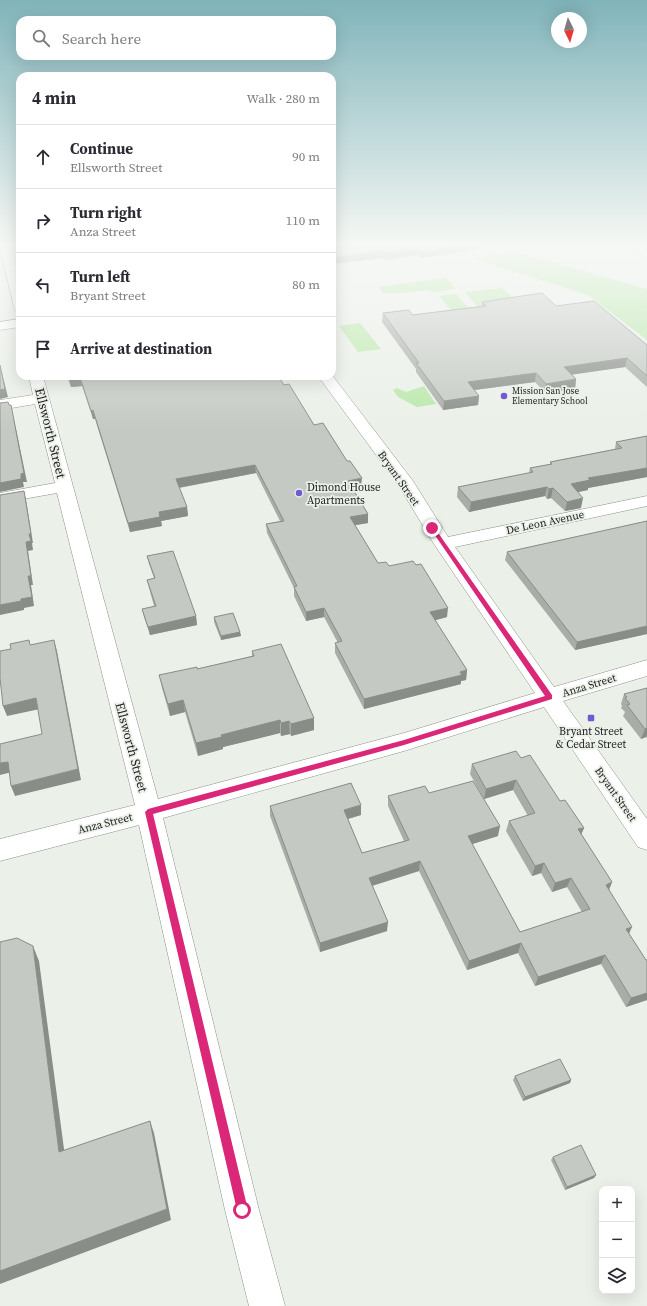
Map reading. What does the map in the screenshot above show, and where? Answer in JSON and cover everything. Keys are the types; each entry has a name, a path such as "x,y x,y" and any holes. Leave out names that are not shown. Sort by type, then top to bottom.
{"street":[{"path":"0,326 16,324"},
{"name":"Bryant Street","path":"328,380 407,485 443,544 647,838"},
{"path":"0,405 39,387"},
{"name":"Ellsworth Street","path":"39,387 148,812 240,1203 267,1306"},
{"path":"0,498 64,487"},
{"name":"De Leon Avenue","path":"443,544 647,501"},
{"name":"Anza Street","path":"0,850 148,812 404,742 582,686 647,668"}],"green space":[{"path":"449,308 469,308 475,315 457,317"},
{"path":"605,308 647,308 647,340"},
{"path":"360,323 381,349 358,352 339,326"},
{"path":"424,386 436,404 417,407 398,397 393,390 397,388 406,392"}],"building":[{"path":"470,308 602,308 647,345 647,376 627,358 564,367 576,379 546,384 536,373 468,382 479,396 444,401 416,363 419,363 383,313 409,310 412,315"},
{"path":"0,365 5,389 0,390"},
{"path":"81,380 281,380 284,385 289,384 314,425 323,423 347,461 350,461 362,478 348,481 368,514 350,517 378,563 386,562 389,566 413,561 416,565 421,564 448,608 430,612 467,670 460,672 462,675 364,699 335,643 342,641 324,608 306,612 294,587 297,586 266,524 284,521 255,465 176,479 187,507 159,512 160,517 128,523 93,410 91,411"},
{"path":"8,402 9,405 11,405 24,473 21,474 21,479 0,483 0,403"},
{"path":"647,436 647,468 588,478 590,480 571,484 583,498 567,502 553,488 549,489 547,487 471,502 458,487 533,472 530,468 552,464 550,462 622,448 616,442"},
{"path":"24,491 31,534 29,534 31,541 26,542 31,576 28,576 32,597 21,599 21,601 0,605 0,495"},
{"path":"647,521 647,626 577,642 507,552"},
{"path":"173,551 196,616 148,627 142,609 156,606 147,580 155,578 147,556"},
{"path":"233,613 240,632 221,636 214,617"},
{"path":"29,640 30,645 54,640 78,769 11,786 8,762 0,763 0,744 42,734 36,698 3,706 0,678 0,651 11,649 10,644"},
{"path":"281,644 314,718 291,724 289,721 281,723 280,720 196,743 183,700 168,704 159,675 197,667 197,669 254,656 252,651"},
{"path":"647,688 647,728 645,729 627,705 630,704 625,698 627,697 624,694"},
{"path":"516,751 521,758 530,755 560,801 565,800 584,828 578,829 612,882 606,885 632,927 626,929 647,960 647,993 631,998 605,955 538,977 521,943 469,961 420,861 369,878 388,922 320,943 270,806 351,783 361,805 344,810 362,853 409,840 388,796 425,786 429,793 473,781 500,826 468,836 520,932 590,909 571,878 555,883 544,863 535,866 509,821 535,813 516,780 486,789 472,764"},
{"path":"17,938 33,946 59,1152 150,1121 167,1209 0,1271 0,942"},
{"path":"560,1059 571,1080 525,1097 515,1076"},
{"path":"581,1145 596,1175 567,1187 553,1157"}],"place":[{"name":"Mission San Jose Elementary School","path":"504,396"},
{"name":"Dimond House Apartments","path":"299,493"},
{"name":"Bryant Street & Cedar Street","path":"591,718"}],"route":[{"path":"242,1210 148,812 404,742 550,697 432,528"}]}
